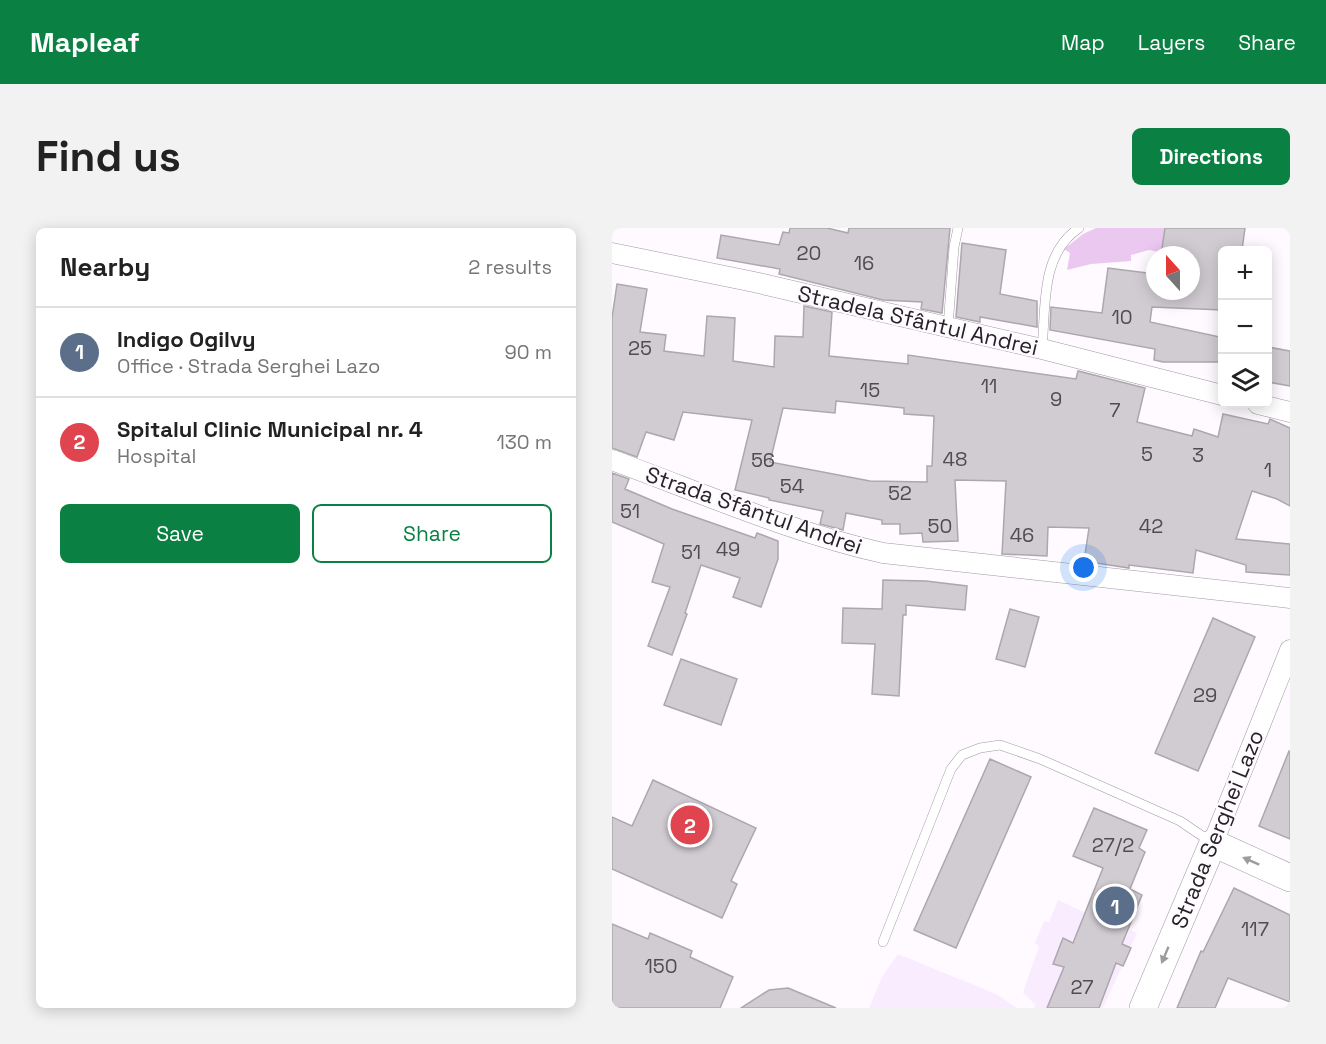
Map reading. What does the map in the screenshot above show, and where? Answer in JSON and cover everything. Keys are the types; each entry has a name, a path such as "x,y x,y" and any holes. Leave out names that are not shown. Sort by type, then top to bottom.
{"main road":[{"path":"1213,843 1290,878"},
{"name":"Strada Serghei Lazo","path":"1143,1008 1213,843"}],"street":[{"name":"Stradela Sfântul Andrei","path":"612,254 754,282 1042,349 1218,394"},
{"path":"1272,408 1290,412"},
{"name":"Strada Sfântul Andrei","path":"612,460 790,527 836,542 884,553 1290,598"},
{"name":"Strada Serghei Lazo","path":"1213,843 1290,650"}],"lane":[{"path":"948,327 954,248 958,228"},
{"path":"1042,349 1049,267 1058,247 1078,228"},
{"path":"883,942 951,769 962,755 980,748 1000,745 1040,759 1180,821 1213,843"}],"shaded area":[{"path":"1096,228 1175,228 1174,246 1146,246 1146,251 1131,255 1131,261 1091,264 1067,270 1070,253 1064,249 1083,234"},
{"path":"1058,900 1086,913 1084,920 1126,938 1130,930 1137,933 1103,1008 1034,1008 1036,1005 1023,993 1039,946 1035,943 1044,921 1049,922"},
{"path":"898,954 996,994 1017,1008 869,1008 882,977"}],"building":[{"path":"790,228 827,228 848,233 849,228 950,228 942,313 921,309 922,302 883,300 779,274 780,269 717,258 721,235 779,245 783,232 789,233"},
{"path":"1165,228 1245,228 1243,246 1218,246 1218,310 1152,307 1150,322 1218,337 1218,362 1163,362 1154,360 1155,349 1050,330 1051,307 1102,313 1108,268 1146,273 1146,300 1200,300 1200,246 1162,246"},
{"path":"962,243 1006,250 1000,294 1037,301 1037,327 980,317 980,322 956,317"},
{"path":"617,284 647,289 640,332 666,335 664,351 704,356 707,316 735,318 733,361 774,367 775,336 803,337 804,306 832,312 829,356 908,364 908,355 1076,379 1078,371 1145,388 1137,422 1192,436 1194,429 1218,437 1223,414 1268,424 1270,419 1290,428 1290,506 1252,491 1236,539 1290,544 1290,575 1246,572 1246,565 1196,550 1193,573 1129,565 1129,568 1084,561 1089,528 1048,527 1047,556 1002,554 1006,481 955,480 958,541 923,542 922,533 900,534 900,524 882,524 882,520 846,513 843,530 820,524 823,511 769,500 769,498 735,490 752,420 683,412 674,440 646,432 637,457 612,448 612,318","holes":["836,401 904,408 904,414 934,416 932,466 927,466 927,482 870,481 770,462 783,408 835,413"]},
{"path":"1272,348 1290,351 1290,386 1272,383"},
{"path":"612,473 629,479 625,489 672,509 755,538 757,533 778,541 778,559 761,607 733,597 740,578 701,565 672,655 648,646 670,587 652,582 664,544 612,522"},
{"path":"883,580 926,581 967,586 965,610 906,605 906,615 903,615 899,696 872,694 875,644 842,643 843,608 882,609"},
{"path":"1010,609 1039,617 1025,667 996,659"},
{"path":"1213,618 1255,637 1198,771 1155,753"},
{"path":"681,659 737,679 721,725 664,705"},
{"path":"1290,752 1290,839 1259,826"},
{"path":"990,759 1031,777 956,948 914,930"},
{"path":"653,780 756,828 731,881 737,884 722,918 612,869 612,817 632,826"},
{"path":"1094,808 1147,830 1139,848 1145,852 1130,889 1142,895 1122,944 1131,948 1123,966 1116,963 1099,1008 1047,1008 1064,967 1053,964 1063,938 1073,943 1103,868 1073,856"},
{"path":"1234,888 1290,915 1290,1002 1228,978 1215,1008 1177,1008 1201,951 1203,952"},
{"path":"612,924 648,939 650,933 692,951 690,957 733,977 720,1008 612,1008"},
{"path":"788,988 836,1008 741,1008 769,990"}],"place":[{"name":"Spitalul Clinic Municipal nr. 4","path":"690,825"},
{"name":"Indigo Ogilvy","path":"1115,906"}]}
